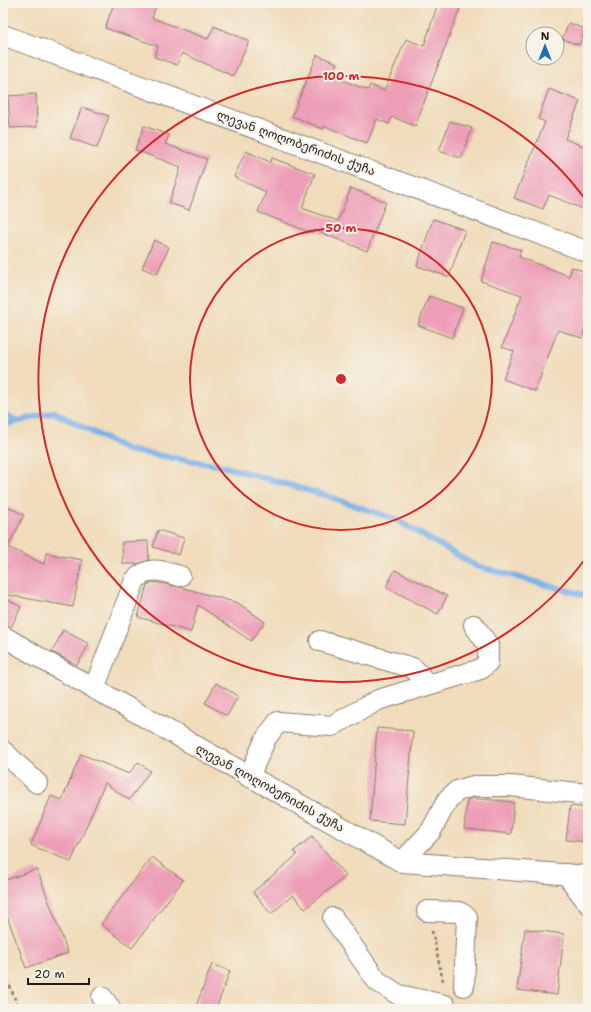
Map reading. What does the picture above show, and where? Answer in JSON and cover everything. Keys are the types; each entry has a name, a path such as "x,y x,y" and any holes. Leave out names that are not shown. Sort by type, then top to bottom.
{"street":[{"name":"ლევან ღოღობერიძის ქუჩა","path":"3,35 588,252"},
{"path":"94,689 135,580 142,573 154,570 180,576"},
{"path":"249,777 266,738 278,722 332,726 378,700 481,669 488,662 488,645 474,625"},
{"name":"ლევან ღოღობერიძის ქუჩა","path":"3,636 249,777 402,862"},
{"path":"320,641 413,668 420,675 425,685"},
{"path":"3,750 37,783"},
{"path":"402,862 431,831 448,799 457,790 473,786 511,786 588,794"},
{"path":"402,862 588,876"},
{"path":"566,874 588,903"},
{"path":"427,911 459,912 467,917 464,986"},
{"path":"333,918 377,981 399,995 445,1005"}],"path":[{"path":"427,911 446,996 445,1005"},
{"path":"3,969 19,1009"}],"building":[{"path":"114,3 148,3 156,6 152,18 208,39 214,26 249,41 233,76 182,53 177,65 154,57 158,46 105,28"},
{"path":"438,3 462,3 415,126 392,117 389,124 377,119 367,143 324,126 323,129 292,116 317,55 337,63 331,76 368,90 370,85 384,91 406,39 424,46"},
{"path":"569,23 585,29 579,45 565,40 565,32"},
{"path":"549,89 580,101 565,139 588,148 588,211 549,195 543,209 514,198 545,122 538,119"},
{"path":"36,94 37,127 10,128 8,96"},
{"path":"82,107 109,116 97,148 70,138"},
{"path":"450,121 472,128 461,158 439,151"},
{"path":"144,126 169,135 165,144 207,159 189,210 169,203 181,167 135,150"},
{"path":"246,151 270,162 272,158 315,174 302,208 338,221 351,188 386,202 367,251 314,230 312,233 258,212 266,192 234,177"},
{"path":"433,219 465,230 449,277 417,266"},
{"path":"154,240 169,247 157,274 142,268"},
{"path":"493,242 521,250 519,257 569,276 572,267 588,273 588,319 582,338 558,330 535,391 503,379 514,351 502,347 522,295 481,281"},
{"path":"429,296 463,308 452,338 418,325"},
{"path":"3,504 24,515 8,547 44,564 46,553 82,560 73,607 3,594"},
{"path":"158,530 184,538 179,555 153,547"},
{"path":"148,541 149,560 138,564 123,564 122,542"},
{"path":"395,570 447,596 438,614 386,587"},
{"path":"153,582 180,587 238,603 265,622 251,641 198,605 191,632 138,617 147,585"},
{"path":"3,597 21,607 11,627 3,625"},
{"path":"63,630 89,644 77,665 52,652"},
{"path":"216,683 238,696 227,716 205,703"},
{"path":"377,728 413,731 405,824 370,821"},
{"path":"81,754 129,774 138,762 150,771 129,800 105,783 71,862 31,845 51,796 62,800"},
{"path":"472,798 514,802 511,834 464,829 467,800"},
{"path":"570,806 588,808 588,842 566,840"},
{"path":"312,836 346,876 305,909 293,895 271,914 253,892 297,855 294,851"},
{"path":"152,857 183,880 132,948 101,924"},
{"path":"37,869 68,953 26,968 3,905 3,881"},
{"path":"525,929 564,934 557,995 517,990"},
{"path":"212,964 230,971 216,1009 195,1009"}],"waterway":[{"path":"3,425 54,412 127,450 222,466 324,495 395,519 476,566 588,596"},
{"path":"3,413 17,421"}]}
